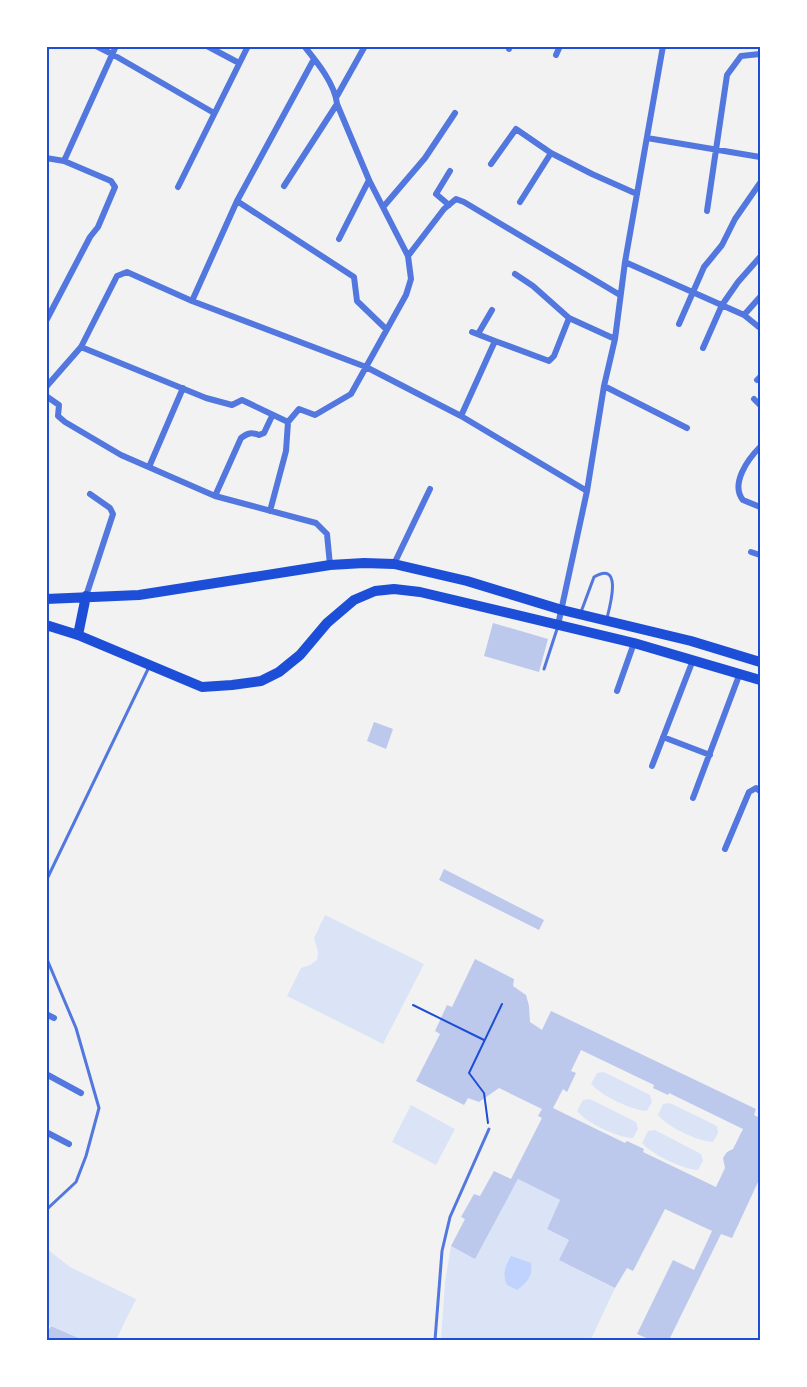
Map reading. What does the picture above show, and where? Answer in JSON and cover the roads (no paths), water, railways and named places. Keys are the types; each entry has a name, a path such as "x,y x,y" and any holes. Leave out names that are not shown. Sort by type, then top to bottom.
{"highway":[{"path":"46,599 138,595 330,565 364,562 394,564 467,581 562,610 691,641 760,662"},
{"path":"46,625 78,635 202,687 261,681 279,672 300,655 327,623 354,600 375,591 394,589 420,592 634,643 760,680"},
{"path":"78,635 86,596"}],"street":[{"path":"96,46 213,113"},
{"path":"64,161 116,46"},
{"path":"207,46 239,63"},
{"path":"178,187 248,46"},
{"path":"270,511 286,451 288,422 299,409 315,415 351,394 408,287 411,272 408,256 369,180 338,104 337,96 315,59 304,46"},
{"path":"337,96 365,46"},
{"path":"556,55 560,46"},
{"path":"558,625 587,491 604,386 615,339 625,262 663,46"},
{"path":"707,211 728,75 741,56 760,54"},
{"path":"192,301 237,201 315,59"},
{"path":"284,186 338,104"},
{"path":"384,206 425,158 455,112"},
{"path":"491,164 516,129 551,153 637,194"},
{"path":"647,138 760,157"},
{"path":"520,202 551,153"},
{"path":"46,158 64,161 111,181 115,187 98,227 90,237 46,321"},
{"path":"449,205 436,194 450,171"},
{"path":"339,239 369,180"},
{"path":"679,324 704,267 722,245 735,219 760,187"},
{"path":"408,256 456,199 620,295"},
{"path":"237,201 354,278 357,301 386,329"},
{"path":"703,348 723,305 738,282 760,257"},
{"path":"625,262 744,315 760,328"},
{"path":"46,387 81,347 117,276 122,272 132,273 192,301 366,367 461,416 587,491"},
{"path":"515,274 533,286 569,318 615,339"},
{"path":"744,315 760,297"},
{"path":"492,310 475,333 549,361 554,356 569,318"},
{"path":"461,416 495,341"},
{"path":"81,347 232,405 242,400 288,422"},
{"path":"604,386 687,428"},
{"path":"149,467 183,388"},
{"path":"46,396 59,405 58,416 64,422 121,455 215,496 316,523 327,534 330,565"},
{"path":"754,399 760,405"},
{"path":"215,496 241,438 252,433 259,435 264,433 272,416"},
{"path":"760,447 738,481 737,488 743,500 760,507"},
{"path":"394,564 430,489"},
{"path":"86,596 113,514 110,508 90,494"},
{"path":"751,552 760,555"},
{"path":"616,692 634,643"},
{"path":"652,766 693,659"},
{"path":"693,798 740,673"},
{"path":"663,737 710,755"},
{"path":"725,849 749,792 756,788 760,791"},
{"path":"46,1014 54,1018"},
{"path":"46,1074 81,1093"},
{"path":"46,1132 69,1144"}],"lane":[{"path":"580,614 594,577 598,574 608,575 613,580 613,584 607,620"},
{"path":"544,669 558,625"},
{"path":"46,881 150,665"},
{"path":"46,957 76,1028 99,1108 86,1156 76,1182 46,1210"},
{"path":"435,1341 442,1251 450,1217 489,1129"}],"water":[{"path":"511,1256 531,1263 528,1279 517,1290 507,1285 504,1274"}]}
